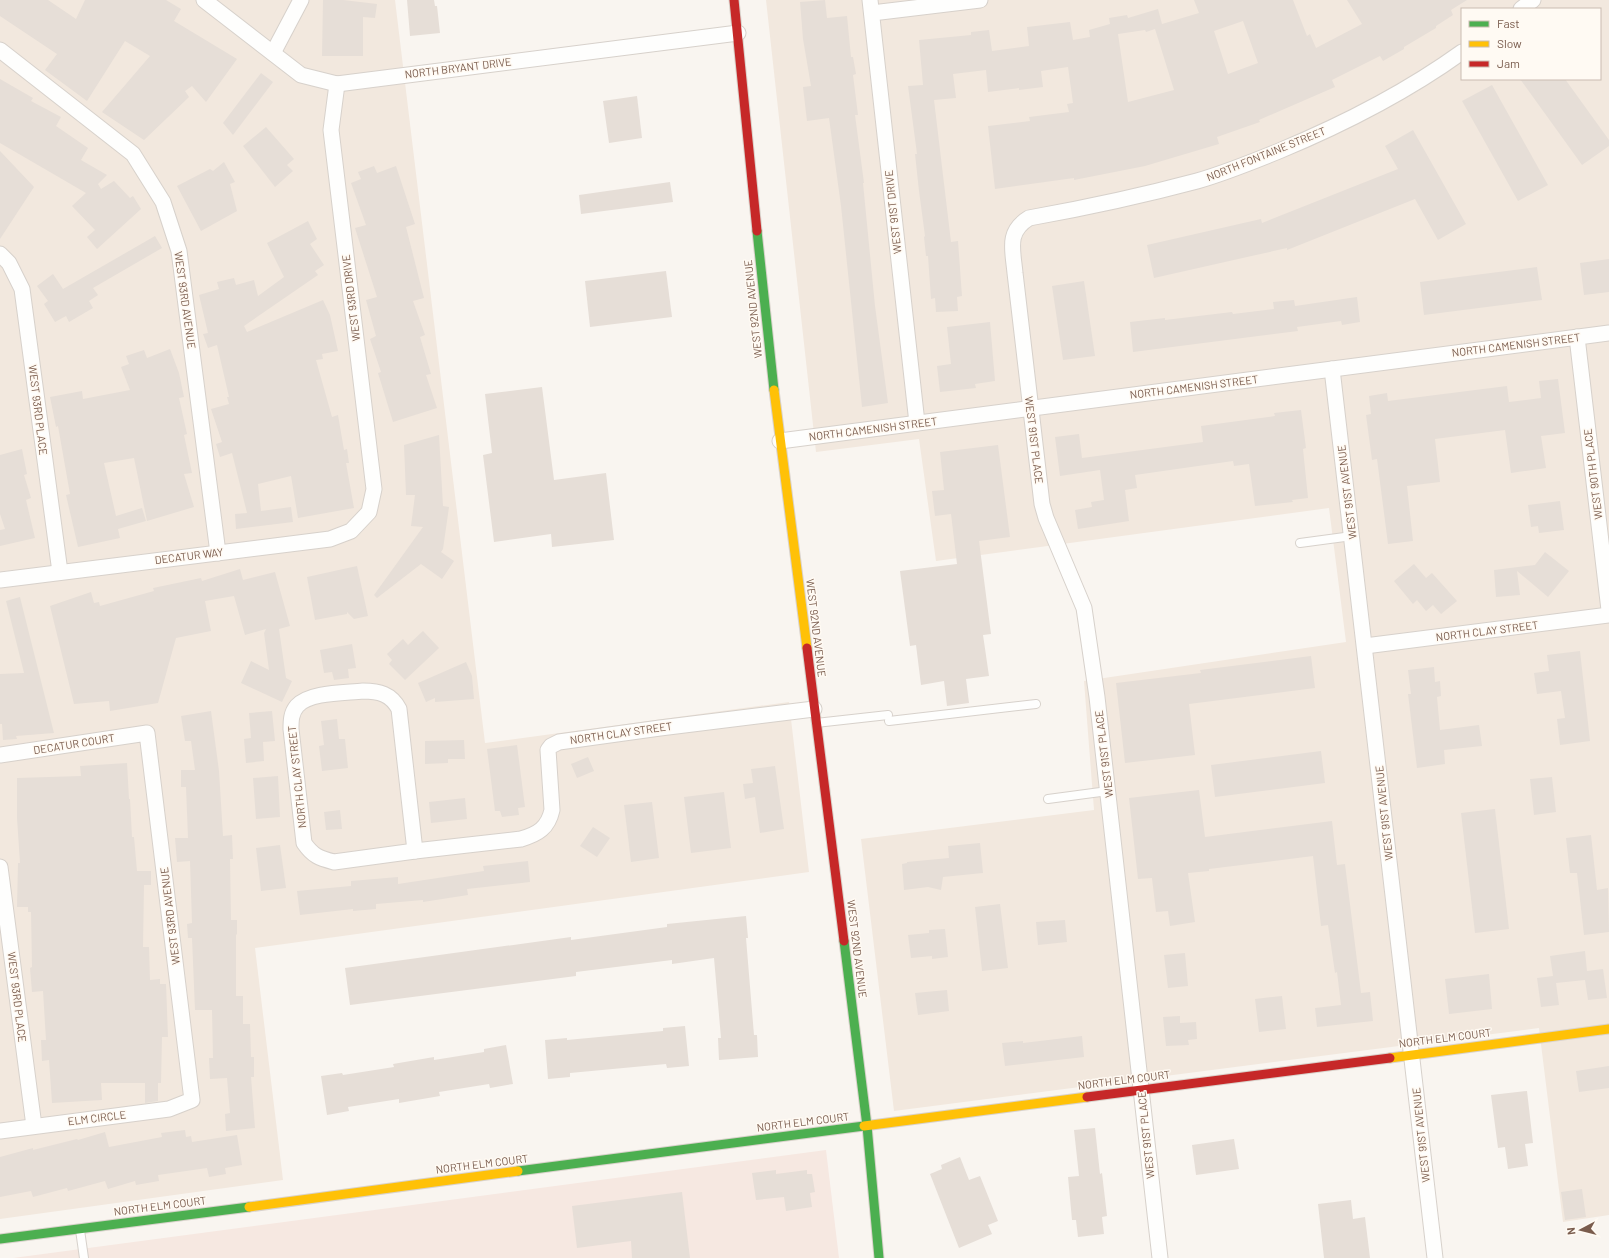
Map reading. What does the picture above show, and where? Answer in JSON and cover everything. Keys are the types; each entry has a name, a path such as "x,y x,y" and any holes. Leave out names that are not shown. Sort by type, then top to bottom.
{"street":[{"name":"NORTH BRYANT DRIVE","path":"204,0 302,75 337,84 738,33"},
{"path":"273,53 301,0"},
{"name":"WEST 92ND AVENUE","path":"734,0 763,295 780,441 867,1126 879,1258"},
{"path":"871,6 980,0"},
{"path":"1522,8 1533,0"},
{"name":"WEST 91ST DRIVE","path":"871,6 917,423"},
{"name":"WEST 93RD AVENUE","path":"0,50 133,154 163,202 179,251 218,553"},
{"name":"NORTH FONTAINE STREET","path":"1014,258 1014,232 1020,224 1028,218 1094,206 1198,181 1246,164 1350,120 1435,72 1461,53"},
{"name":"WEST 93RD DRIVE","path":"337,84 331,130 374,489 369,512"},
{"name":"WEST 93RD PLACE","path":"0,254 9,263 22,289 60,572"},
{"name":"WEST 91ST PLACE","path":"1014,258 1042,504 1046,518 1084,608 1101,724 1160,1258"},
{"name":"NORTH CAMENISH STREET","path":"780,441 1609,333"},
{"name":"WEST 90TH PLACE","path":"1577,337 1609,610"},
{"name":"WEST 91ST AVENUE","path":"1332,369 1435,1258"},
{"name":"DECATUR WAY","path":"0,580 330,540 350,531 369,512"},
{"name":"NORTH CLAY STREET","path":"1365,646 1609,616"},
{"name":"NORTH CLAY STREET","path":"415,851 399,709 395,701 386,694 374,691 362,691 318,696 302,701 294,711 291,718 290,730 304,843 310,852 321,859 334,862 532,836 541,830 550,820 552,810 548,750 551,746 559,742 660,728 815,716"},
{"name":"WEST 93RD AVENUE","path":"148,733 192,1100"},
{"name":"DECATUR COURT","path":"0,755 148,733"},
{"name":"WEST 93RD PLACE","path":"0,867 34,1126"},
{"name":"NORTH ELM COURT","path":"0,1240 1609,1029"},
{"name":"ELM CIRCLE","path":"0,1130 169,1108 192,1100"}],"lane":[{"path":"1300,543 1352,536"},
{"path":"815,716 888,718 1036,704"},
{"path":"1048,799 1108,791"},
{"path":"80,1229 84,1258"}],"shaded area":[{"path":"0,0 395,0 485,743 789,702 809,872 255,948 283,1180 0,1219"},
{"path":"766,0 1609,0 1609,1215 1563,1222 1539,1028 894,1111 861,839 1094,810 1084,681 1346,642 1329,508 936,561 919,439 816,452"},
{"path":"826,1150 839,1258 13,1258"}],"building":[{"path":"0,0 48,0 76,19 85,0 166,0 181,9 174,21 237,59 206,102 192,86 185,91 189,97 144,140 102,112 150,56 125,41 87,101 45,70 57,54 0,16"},
{"path":"323,0 343,0 377,4 375,18 363,17 363,56 322,56"},
{"path":"407,0 434,0 435,6 437,6 440,33 410,36"},
{"path":"825,0 827,18 847,16 851,57 853,57 856,74 853,75 858,115 855,115 864,183 875,306 888,403 862,407 841,206 829,118 807,121 803,87 811,86 803,39 800,2"},
{"path":"1194,0 1293,0 1307,36 1310,34 1316,48 1362,24 1347,0 1467,0 1451,10 1453,15 1436,26 1436,28 1404,47 1404,49 1383,61 1380,56 1332,80 1335,87 1259,120 1260,122 1217,137 1219,144 1145,166 1074,180 1074,178 995,189 988,126 1030,121 1029,117 1069,112 1067,104 1073,103 1068,67 1041,71 1043,87 988,92 986,70 953,74 956,98 934,100 951,242 958,241 962,296 957,297 958,311 936,312 935,298 931,299 928,256 926,256 915,154 917,154 908,86 923,85 919,40 971,35 971,32 989,30 992,51 1029,46 1027,27 1070,22 1073,40 1090,37 1089,30 1110,24 1109,18 1127,15 1128,18 1158,9 1162,24 1199,13","holes":["1243,21 1258,63 1228,74 1214,31","1155,29 1174,90 1128,102 1118,34 1145,30 1146,32"]},
{"path":"261,73 273,82 233,135 223,123"},
{"path":"0,79 33,98 31,101 61,117 56,126 88,148 81,160 107,175 98,184 101,189 114,181 130,198 133,196 141,209 97,249 87,237 95,230 72,206 86,193 0,143"},
{"path":"1521,80 1566,80 1609,140 1609,146 1582,165"},
{"path":"1492,85 1548,185 1518,201 1462,101"},
{"path":"637,96 642,138 609,143 603,101"},
{"path":"266,127 294,159 287,165 293,171 275,187 243,146"},
{"path":"1413,130 1466,224 1438,240 1415,199 1287,250 1287,248 1154,278 1147,245 1261,219 1262,223 1398,169 1385,146"},
{"path":"0,151 34,187 0,239"},
{"path":"224,162 235,182 230,184 237,211 201,231 177,186 210,169 213,171"},
{"path":"374,166 377,173 396,166 415,224 406,227 424,298 413,301 425,335 420,337 431,374 426,375 437,408 393,422 378,373 381,372 370,339 376,336 366,300 377,297 355,228 366,225 351,183 361,179 358,172"},
{"path":"670,182 673,202 581,214 579,195"},
{"path":"308,221 317,239 310,244 324,265 315,271 318,275 244,326 247,332 323,300 330,315 338,351 322,354 323,359 316,360 332,417 338,415 344,450 347,449 349,463 346,463 354,508 298,518 291,476 258,484 261,511 291,507 293,522 236,529 235,514 247,513 232,453 220,457 216,444 222,442 211,409 229,404 227,397 229,397 217,345 208,348 203,334 208,333 199,295 219,289 217,282 234,278 236,285 254,280 258,296 284,277 267,243"},
{"path":"155,236 162,248 93,288 98,295 89,301 93,308 69,322 66,316 55,322 44,304 48,301 37,286 53,274 63,289"},
{"path":"1609,259 1609,292 1584,295 1580,263"},
{"path":"1537,267 1542,300 1424,315 1420,282"},
{"path":"666,271 672,317 590,327 585,281"},
{"path":"1084,281 1095,356 1063,360 1052,286"},
{"path":"1357,297 1360,322 1342,325 1341,321 1297,327 1298,331 1133,352 1130,322 1165,318 1165,320 1232,312 1233,314 1274,309 1273,302 1294,300 1295,306"},
{"path":"990,322 995,381 975,384 976,388 940,392 937,366 951,364 947,327"},
{"path":"170,349 179,373 184,397 179,398 187,434 184,435 192,473 184,474 194,507 147,521 134,458 104,463 116,516 142,508 146,521 118,529 120,538 78,547 66,495 70,494 58,426 56,427 50,397 82,391 83,399 130,390 121,367 129,364 126,356 144,350 147,358"},
{"path":"1558,379 1565,433 1541,436 1546,468 1511,473 1505,430 1435,439 1440,482 1407,486 1413,541 1388,544 1377,459 1372,460 1366,415 1371,414 1369,396 1387,393 1388,401 1507,386 1509,402 1541,398 1539,381"},
{"path":"542,387 554,480 606,473 614,540 552,547 551,534 494,542 483,455 492,453 485,394"},
{"path":"1301,410 1306,448 1303,449 1308,498 1292,500 1293,502 1255,506 1249,464 1234,466 1233,461 1135,475 1137,488 1125,490 1129,521 1078,529 1075,510 1092,507 1091,502 1104,500 1100,470 1060,476 1055,437 1079,434 1082,458 1203,442 1201,426 1275,416 1274,413"},
{"path":"439,435 443,506 449,507 443,549 441,552 454,561 442,579 421,564 377,598 374,595 423,527 411,526 415,495 406,495 404,445"},
{"path":"998,445 1010,537 979,541 991,634 983,635 989,676 966,679 969,703 947,706 944,681 921,685 916,645 910,646 900,571 957,564 951,514 935,516 932,491 944,490 940,452"},
{"path":"22,449 27,474 24,475 31,498 26,500 35,538 0,546 0,530 5,529 0,514 0,455"},
{"path":"1560,501 1564,530 1539,533 1538,526 1531,527 1528,505"},
{"path":"1545,552 1569,571 1548,597 1517,571 1520,595 1496,597 1494,570 1535,565"},
{"path":"1414,564 1426,578 1432,573 1457,601 1441,614 1433,605 1426,611 1417,600 1413,604 1394,581"},
{"path":"357,566 368,616 354,619 347,612 347,614 315,620 307,577"},
{"path":"240,569 243,580 275,572 290,626 279,629 286,678 292,681 282,702 241,683 251,661 269,670 264,633 266,629 245,635 234,596 205,601 211,631 176,638 158,703 110,711 109,701 74,704 50,606 91,592 94,603 99,602 100,606 154,591 153,588 201,578 202,581"},
{"path":"20,597 54,733 16,736 17,739 3,740 2,724 0,724 0,674 24,673 6,601"},
{"path":"423,631 439,648 405,680 389,664 392,660 387,654 403,639 408,645"},
{"path":"352,644 356,668 348,669 349,678 334,680 332,672 324,673 320,650"},
{"path":"1580,651 1590,741 1560,745 1557,719 1565,718 1561,691 1537,694 1534,673 1549,671 1547,655"},
{"path":"1311,656 1315,688 1189,704 1195,755 1125,763 1116,683 1201,673 1200,670"},
{"path":"466,662 472,676 474,699 435,702 435,698 426,702 418,683"},
{"path":"1434,667 1435,682 1440,681 1441,696 1437,697 1440,730 1479,725 1482,746 1444,750 1445,764 1417,768 1408,694 1411,694 1408,670"},
{"path":"211,711 219,771 223,836 232,835 233,859 230,859 231,920 237,920 236,996 243,996 243,1024 250,1024 251,1057 254,1057 254,1077 251,1077 255,1128 226,1131 225,1114 230,1113 227,1078 210,1079 209,1058 213,1058 212,1010 195,1010 192,938 188,938 187,924 192,923 190,861 177,862 175,838 188,838 186,787 181,787 181,770 195,770 191,741 185,741 181,716"},
{"path":"272,711 275,741 263,742 264,761 246,763 244,739 251,738 249,713"},
{"path":"337,719 339,739 345,739 348,768 322,771 319,746 324,745 321,721"},
{"path":"464,740 465,759 448,759 448,763 425,764 425,741"},
{"path":"517,745 525,807 518,808 519,815 502,817 500,811 495,811 487,749"},
{"path":"1321,751 1325,783 1215,797 1211,765"},
{"path":"588,757 594,771 577,778 571,764"},
{"path":"127,763 132,837 134,837 137,871 151,871 151,885 144,885 143,947 149,947 150,980 160,979 160,984 166,984 168,1037 162,1037 161,1083 158,1083 158,1101 145,1103 145,1083 101,1083 102,1100 52,1103 49,1060 42,1061 41,1040 46,1040 43,991 32,992 30,968 32,967 31,912 28,912 28,907 17,907 18,863 20,863 17,818 17,778 81,776 80,766"},
{"path":"775,766 784,829 760,833 755,797 745,799 743,784 753,783 751,769"},
{"path":"278,776 280,817 256,819 253,778"},
{"path":"1552,777 1556,812 1534,815 1530,779"},
{"path":"1199,790 1205,837 1332,821 1337,865 1345,864 1361,993 1370,992 1373,1021 1317,1027 1315,1008 1341,1005 1337,972 1335,973 1328,925 1321,926 1313,856 1188,873 1195,922 1170,926 1168,911 1156,912 1152,878 1138,879 1129,798"},
{"path":"724,792 731,848 691,853 684,797"},
{"path":"465,798 467,819 431,823 429,802"},
{"path":"652,802 659,858 631,862 624,805"},
{"path":"1495,809 1509,929 1475,933 1461,813"},
{"path":"340,810 342,829 326,830 324,812"},
{"path":"593,827 610,838 597,857 580,846"},
{"path":"1591,835 1597,890 1608,888 1609,932 1584,935 1577,873 1570,873 1566,838"},
{"path":"980,843 983,873 943,877 941,890 928,887 904,890 902,864 907,862 949,858 948,846"},
{"path":"280,845 286,888 261,891 256,848"},
{"path":"528,861 530,882 467,889 468,895 423,902 423,900 376,904 376,909 353,911 353,909 300,915 297,891 351,886 351,881 398,877 398,884 484,871 483,866"},
{"path":"1000,904 1008,968 982,971 975,907"},
{"path":"746,916 748,938 746,938 754,1035 757,1035 758,1057 719,1060 718,1038 721,1038 714,958 672,964 672,960 576,972 576,976 350,1005 345,968 571,937 571,940 667,927 667,924"},
{"path":"1065,920 1067,942 1038,945 1036,922"},
{"path":"945,929 948,957 932,959 932,956 911,958 908,935 929,933 929,930"},
{"path":"1585,951 1587,971 1603,969 1607,998 1588,1000 1585,980 1556,983 1559,1005 1541,1007 1537,978 1553,976 1550,956"},
{"path":"1185,953 1188,986 1168,988 1164,955"},
{"path":"1489,974 1492,1009 1449,1014 1445,979"},
{"path":"947,990 949,1011 918,1015 915,993"},
{"path":"1282,996 1286,1029 1259,1032 1255,999"},
{"path":"1180,1016 1180,1023 1196,1022 1197,1039 1188,1040 1189,1045 1166,1046 1163,1017"},
{"path":"685,1026 689,1066 667,1068 666,1064 570,1073 570,1077 548,1079 545,1040 567,1038 567,1040 663,1031 663,1028"},
{"path":"1082,1036 1084,1057 1005,1066 1002,1043 1023,1041 1023,1043"},
{"path":"506,1045 513,1084 490,1088 489,1084 439,1092 440,1096 399,1103 399,1099 348,1107 349,1111 327,1115 321,1076 342,1073 343,1075 394,1067 393,1064 434,1057 434,1060 484,1052 484,1049"},
{"path":"1609,1066 1609,1088 1579,1092 1576,1071"},
{"path":"1527,1091 1533,1143 1525,1144 1528,1166 1508,1169 1505,1147 1498,1148 1491,1095"},
{"path":"1095,1128 1100,1174 1102,1173 1107,1216 1102,1217 1104,1234 1078,1237 1076,1220 1072,1220 1068,1177 1079,1176 1074,1130"},
{"path":"185,1130 186,1137 191,1136 192,1142 237,1135 242,1165 225,1168 226,1174 209,1177 207,1168 158,1175 159,1181 136,1185 135,1181 108,1189 105,1181 68,1191 67,1188 33,1197 31,1191 0,1197 0,1157 33,1148 33,1150 78,1140 105,1132 109,1147 162,1137 161,1133"},
{"path":"1234,1139 1239,1169 1196,1175 1192,1145"},
{"path":"960,1157 969,1180 980,1176 998,1221 988,1225 992,1234 959,1248 930,1174 942,1169 941,1165"},
{"path":"776,1170 776,1174 807,1170 807,1174 812,1174 815,1192 810,1193 812,1207 786,1211 784,1197 756,1200 752,1173"},
{"path":"1582,1189 1586,1217 1565,1220 1561,1192"},
{"path":"682,1192 690,1258 632,1258 631,1241 577,1248 572,1206"},
{"path":"1351,1200 1353,1219 1365,1217 1370,1258 1324,1258 1318,1204"}],"traffic: fast":[{"path":"757,231 774,390"},
{"path":"844,941 867,1126 879,1258"},
{"path":"518,1171 864,1126"},
{"path":"0,1239 249,1207"}],"traffic: slow":[{"path":"774,390 807,648"},
{"path":"1390,1058 1609,1029"},
{"path":"864,1126 1087,1097"},
{"path":"249,1207 518,1171"}],"traffic: jam":[{"path":"734,0 757,231"},
{"path":"807,648 844,941"},
{"path":"1087,1097 1390,1058"}]}
